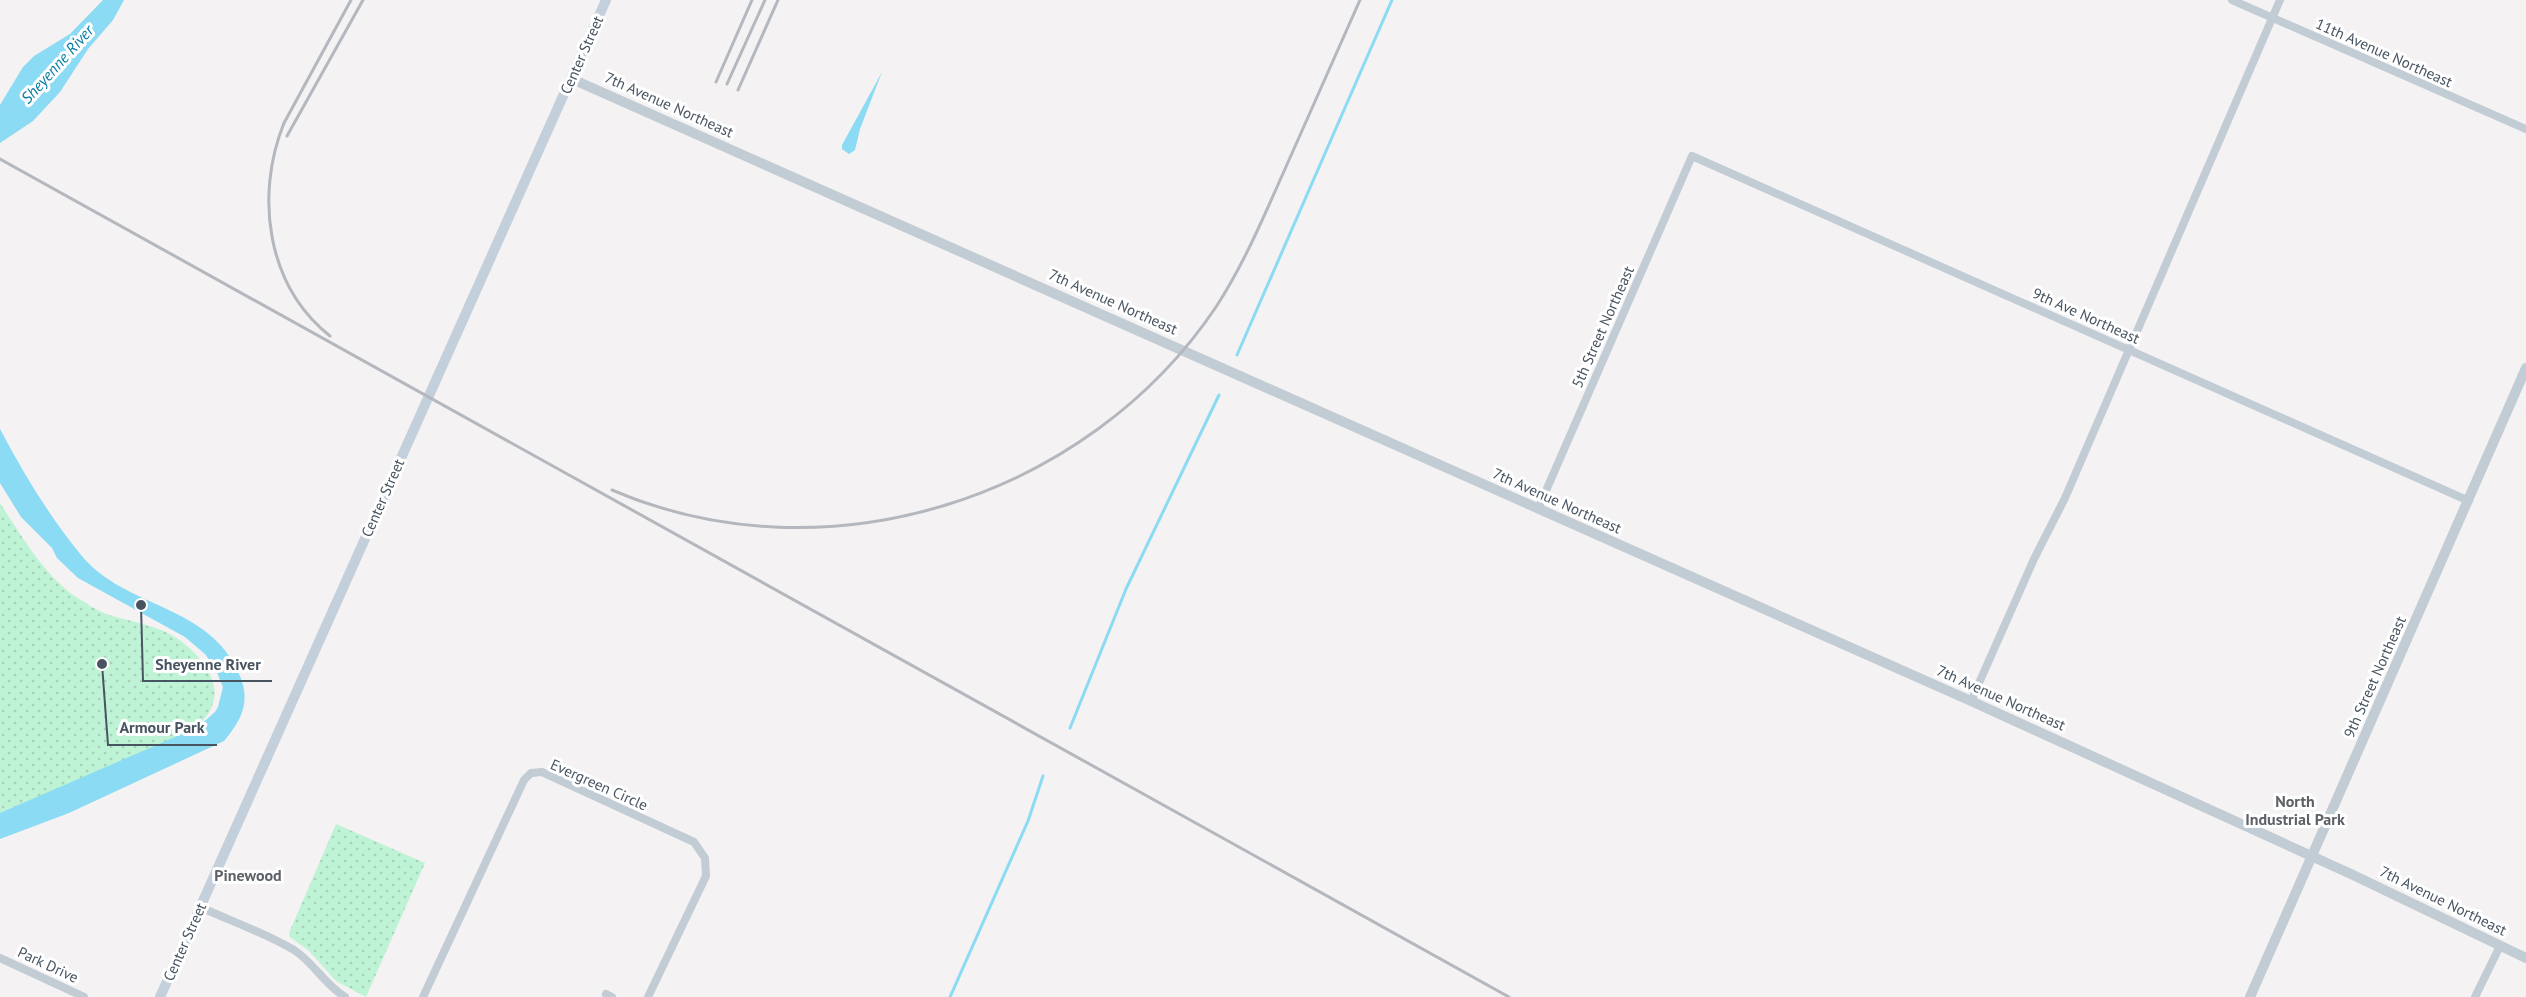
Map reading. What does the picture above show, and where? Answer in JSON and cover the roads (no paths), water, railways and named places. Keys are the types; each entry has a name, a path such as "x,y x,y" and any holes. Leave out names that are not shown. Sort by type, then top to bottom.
{"main road":[{"name":"Center Street","path":"160,997 606,0"}],"street":[{"name":"11th Avenue Northeast","path":"2232,0 2526,129"},
{"path":"1971,701 2034,559 2065,498 2280,0"},
{"name":"7th Avenue Northeast","path":"572,79 1971,701 2313,856 2526,958"},
{"name":"9th Ave Northeast","path":"1692,156 2469,501"},
{"name":"5th Street Northeast","path":"1538,509 1692,156"},
{"name":"9th Street Northeast","path":"2250,997 2526,369"},
{"name":"Evergreen Circle","path":"423,997 524,780 531,773 542,772 694,842 705,858 706,876 648,997"},
{"path":"200,908 293,950 312,965 331,987 345,997"},
{"path":"2475,997 2500,946"},
{"name":"Park Drive","path":"0,958 84,997"}],"water":[{"path":"103,0 124,0 113,20 88,49 60,92 33,121 0,143 0,105 23,67 34,56 70,34"},
{"path":"882,72 860,129 855,150 849,154 842,149 842,145"},
{"path":"0,429 38,494 81,555 100,573 121,587 188,620 209,634 226,652 240,676 245,694 239,718 224,741 69,813 0,839 0,813 198,727 215,712 223,687 215,668 205,654 185,637 78,578 21,517 0,483"}],"waterway":[{"path":"1237,355 1392,0"},
{"path":"1070,728 1126,589 1219,395"},
{"path":"950,997 1028,821 1043,776"}],"railway":[{"path":"330,336 308,315 292,291 280,265 272,237 269,209 270,179 275,151 284,123 351,0"},
{"path":"287,136 363,0"},
{"path":"716,82 752,0"},
{"path":"727,84 765,0"},
{"path":"738,90 778,0"},
{"path":"612,490 694,516 779,527 863,523 946,505 1025,474 1097,430 1162,374 1216,307 1226,291 1245,257 1360,0"},
{"path":"0,159 1509,997"}],"place":[{"name":"Sheyenne River","path":"141,605"},
{"name":"Armour Park","path":"102,664"}],"district":[{"name":"North Industrial Park","path":"2295,810"},
{"name":"Pinewood","path":"248,875"}]}
